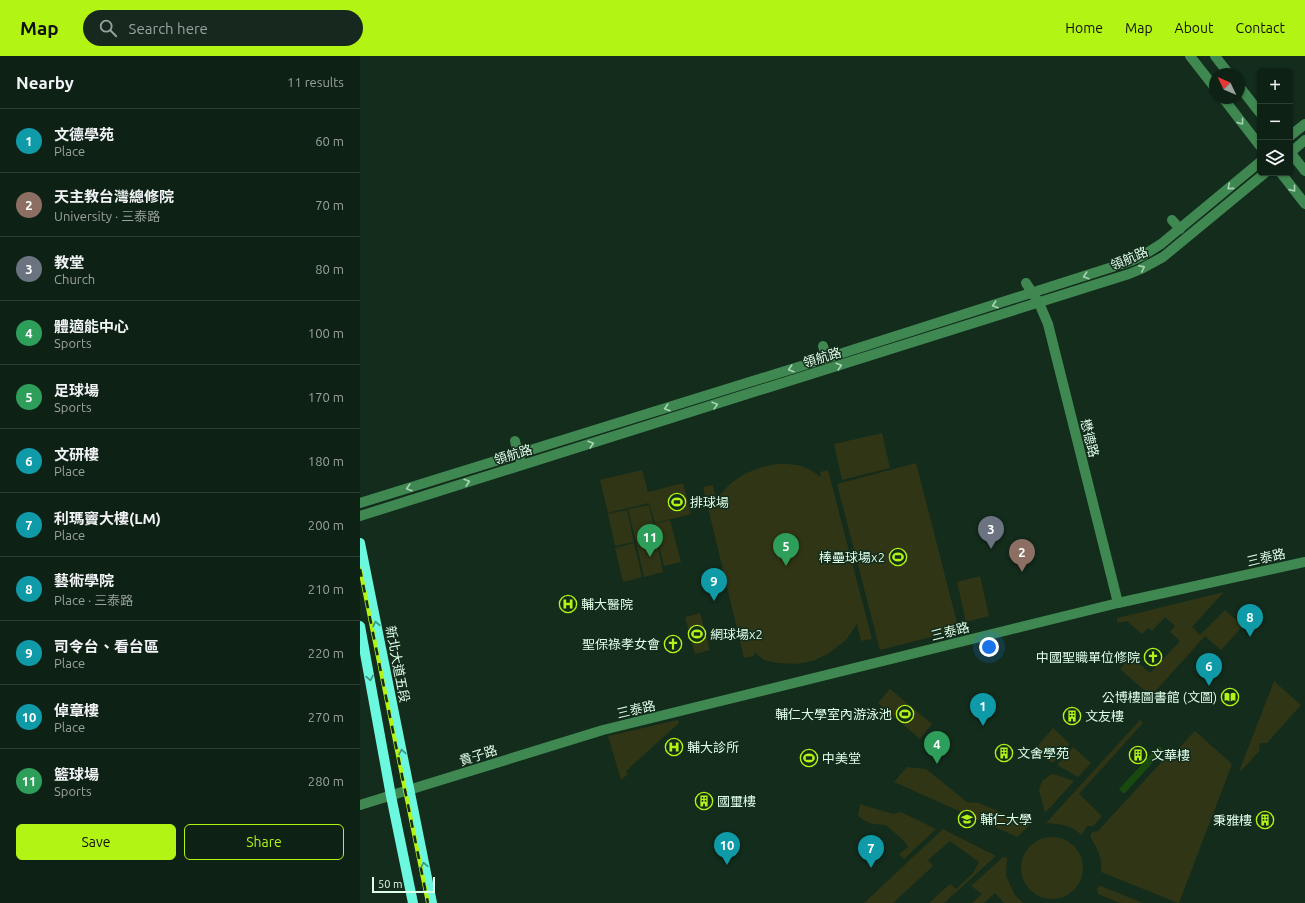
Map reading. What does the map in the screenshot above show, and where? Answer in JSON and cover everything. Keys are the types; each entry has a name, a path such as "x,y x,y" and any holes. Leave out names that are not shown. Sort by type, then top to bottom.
{"main road":[{"name":"新北大道五段","path":"360,543 432,903"},
{"path":"360,626 412,903"}],"street":[{"path":"1190,56 1209,80"},
{"path":"1215,56 1224,68"},
{"path":"1245,94 1257,109"},
{"path":"1228,104 1257,142"},
{"path":"1293,134 1305,124"},
{"path":"1293,150 1305,140"},
{"path":"1293,156 1305,171"},
{"name":"領航路","path":"360,503 827,358 1131,261 1156,247 1180,229 1257,165"},
{"name":"領航路","path":"360,516 1129,274 1153,263 1172,250 1261,176"},
{"path":"1283,176 1305,204"},
{"path":"1172,220 1180,229"},
{"name":"懋德路","path":"1026,284 1039,303 1048,324 1118,603"},
{"path":"823,346 827,358"},
{"path":"515,441 522,465"},
{"name":"三泰路","path":"603,730 1118,603 1305,562"},
{"name":"貴子路","path":"360,805 603,730"}],"shaded area":[{"path":"882,433 890,468 842,480 834,444"},
{"name":"棒壘球場x2","path":"916,463 959,630 880,650 837,484"},
{"path":"776,464 790,464 805,467 821,477 820,472 828,470 872,639 861,641 857,624 846,640 829,653 813,661 796,664 778,663 764,660 754,652 754,656 744,658 703,487 713,485 716,500 735,480 749,472"},
{"path":"642,470 648,492 683,483 691,514 655,523 649,503 608,513 600,480"},
{"path":"649,505 656,537 636,542 628,509"},
{"path":"627,510 634,542 615,546 608,514"},
{"path":"670,520 681,562 664,566 654,524"},
{"path":"656,538 663,572 644,577 636,542"},
{"path":"634,543 642,577 623,582 615,548"},
{"path":"980,576 989,616 966,622 957,582"},
{"path":"1224,592 1192,627 1200,635 1225,610 1243,626 1221,650 1205,636 1151,696 1120,669 1131,656 1150,673 1180,641 1170,632 1175,626 1165,617 1152,631 1148,628 1142,634 1127,621 1117,623 1117,618"},
{"name":"網球場x2","path":"700,613 710,650 695,654 685,617"},
{"path":"1274,681 1301,705 1267,743 1260,744 1260,750 1241,771 1240,769"},
{"name":"輔仁大學室內游泳池","path":"890,689 932,724 920,739 878,703"},
{"path":"678,720 679,723 626,771 628,774 621,780 608,736"},
{"path":"1140,720 1143,723 1079,794 1102,816 1093,826 1087,826 1082,835 1065,826 1046,823"},
{"path":"1053,728 1070,744 1053,763 1032,752"},
{"path":"1195,731 1232,764 1178,903 1101,872 1099,854 1090,837 1092,832 1098,831 1168,755 1173,754"},
{"path":"1159,746 1164,750 1124,794 1119,789"},
{"path":"1073,747 1091,763 1078,777 1057,765"},
{"path":"907,767 926,769 967,802 979,803 1030,825 1017,837 894,782"},
{"path":"1052,774 1074,781 1045,813 1039,790 1042,781"},
{"path":"860,804 893,814 901,812 936,829 904,859 899,854 908,847 904,841 886,825 872,824 858,816"},
{"path":"943,829 996,856 944,903 929,903 950,884 956,889 973,873 979,862 950,841 928,860 933,866 893,903 864,903"},
{"path":"1046,837 1058,837 1074,846 1081,856 1083,868 1081,880 1074,890 1058,899 1046,899 1035,894 1026,885 1021,874 1021,862 1026,851 1035,842"},
{"path":"1003,857 1007,858 1006,876 1015,895 1023,903 1004,903 995,893 984,903 972,903 982,894 971,886"},
{"path":"1100,886 1143,903 1120,903 1098,894 1097,889"}],"railway":[{"path":"360,569 428,903"}],"place":[{"name":"排球場","path":"677,502"},
{"name":"教堂","path":"991,549"},
{"name":"籃球場","path":"650,557"},
{"name":"棒壘球場x2","path":"898,557"},
{"name":"足球場","path":"786,566"},
{"name":"天主教台灣總修院","path":"1022,572"},
{"name":"司令台、看台區","path":"714,601"},
{"name":"輔大醫院","path":"568,604"},
{"name":"網球場x2","path":"697,634"},
{"name":"藝術學院","path":"1250,637"},
{"name":"聖保祿孝女會","path":"673,644"},
{"name":"中國聖職單位修院","path":"1153,657"},
{"name":"文研樓","path":"1209,686"},
{"name":"公博樓圖書館 (文圖)","path":"1230,697"},
{"name":"輔仁大學室內游泳池","path":"905,714"},
{"name":"文友樓","path":"1072,716"},
{"name":"文德學苑","path":"983,726"},
{"name":"輔大診所","path":"674,747"},
{"name":"文舍學苑","path":"1004,753"},
{"name":"文華樓","path":"1138,755"},
{"name":"中美堂","path":"809,758"},
{"name":"體適能中心","path":"937,764"},
{"name":"國璽樓","path":"704,801"},
{"name":"輔仁大學","path":"967,819"},
{"name":"秉雅樓","path":"1265,820"},
{"name":"倬章樓","path":"727,865"},
{"name":"利瑪竇大樓(LM)","path":"871,868"}]}
